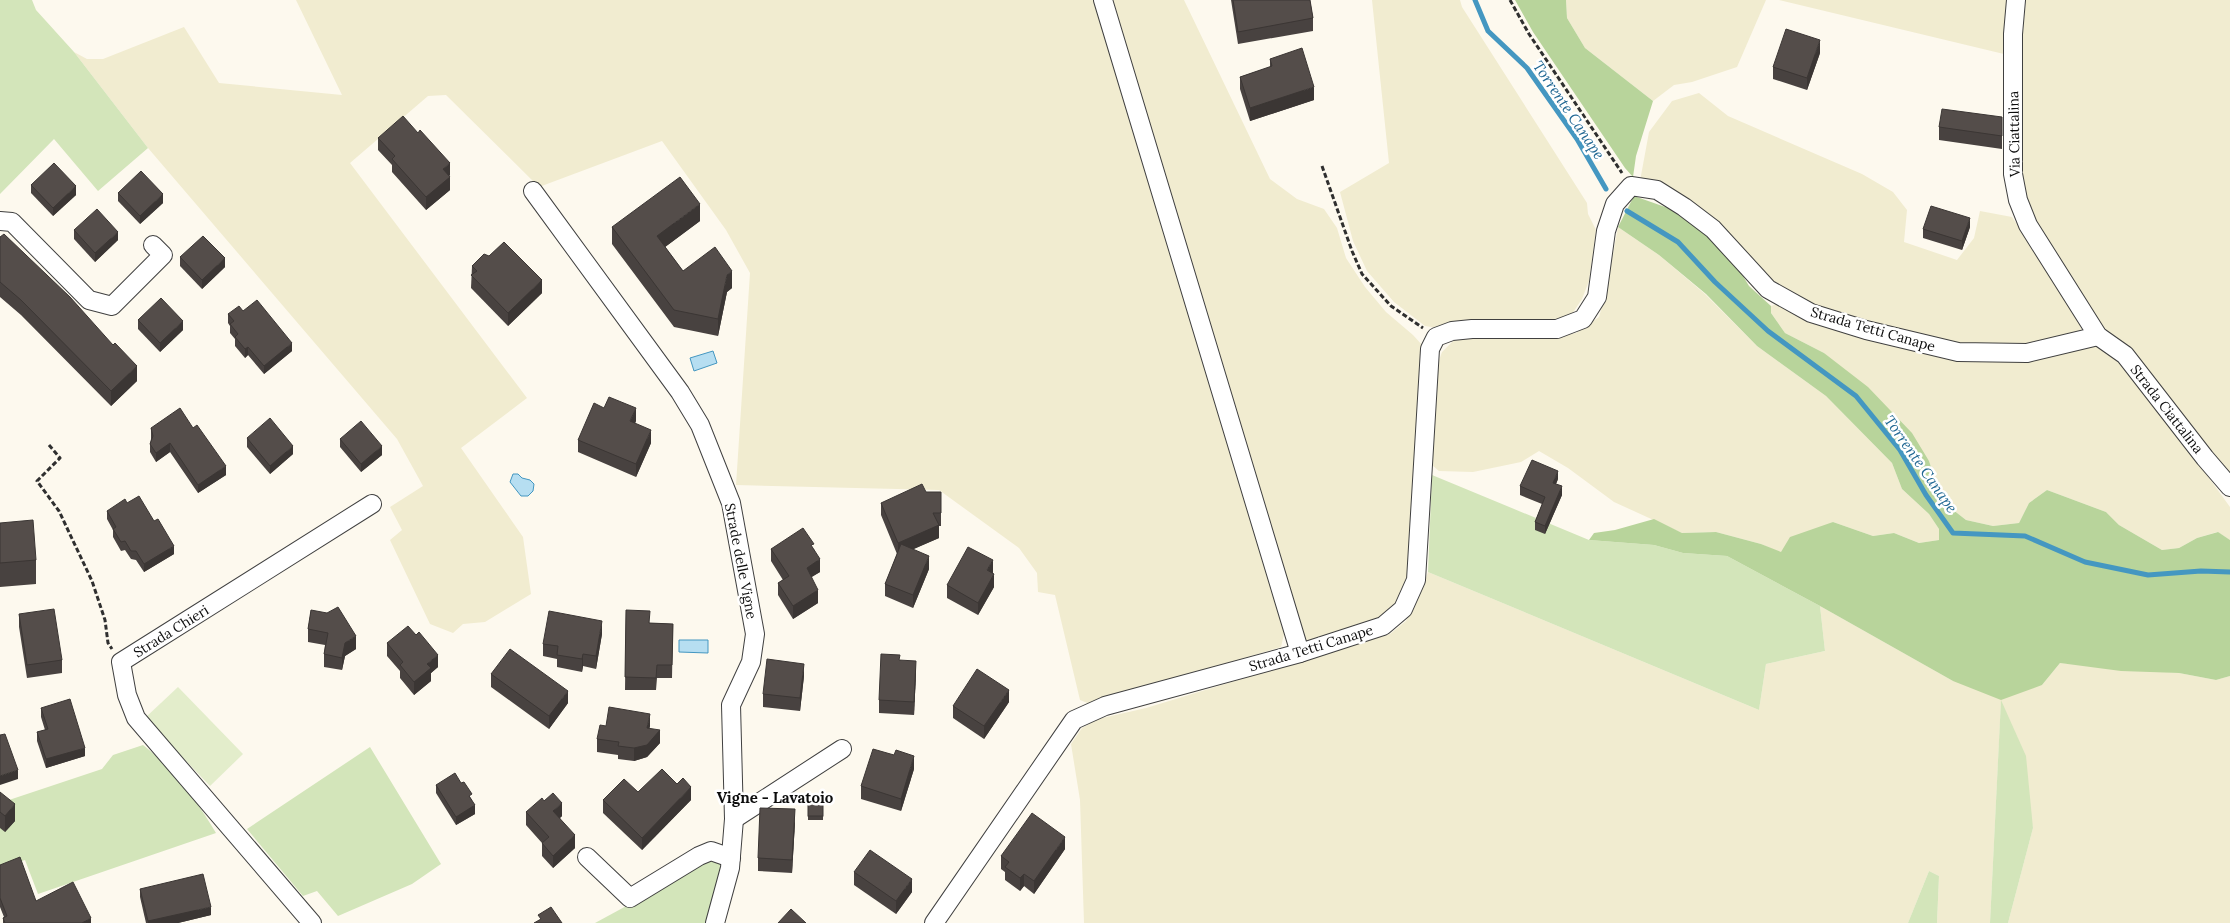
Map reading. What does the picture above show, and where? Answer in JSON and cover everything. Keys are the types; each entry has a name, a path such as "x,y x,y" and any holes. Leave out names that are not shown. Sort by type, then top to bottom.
{"street":[{"path":"1103,0 1300,653"},
{"name":"Via Ciattalina","path":"2016,0 2013,34 2013,174 2018,200 2028,225 2098,336"},
{"path":"1436,337 1452,331 1472,329 1557,329 1583,319 1597,297 1606,231 1617,202 1631,186"},
{"name":"Strada Tetti Canape","path":"1631,186 1657,190 1684,207 1713,229 1768,290 1810,313 1866,330 1958,352 2027,353 2098,336"},
{"name":"Strade delle Vigne","path":"533,191 680,392 700,425 731,503 755,634 751,662 731,705 734,819 731,858 715,923"},
{"path":"0,221 12,222 89,300 112,306 163,255 153,245"},
{"name":"Strada Ciattalina","path":"2098,336 2125,355 2205,458 2230,487"},
{"name":"Strada Tetti Canape","path":"934,923 1074,720 1106,706 1300,653 1383,626 1403,609 1416,580 1430,349 1436,337"},
{"name":"Strada Chieri","path":"312,923 136,718 127,695 121,662 372,504"},
{"path":"734,819 842,749"},
{"path":"587,857 630,898 699,856 711,851 731,858"}],"path":[{"path":"1510,0 1529,34 1631,186"},
{"path":"1322,166 1362,274 1391,306 1436,337"},
{"path":"49,445 60,458 37,480 59,511 92,581 105,620 108,643 121,662"}],"shaded area":[{"path":"296,0 1094,0 1285,630 1281,647 1090,704 1080,700 1055,595 1038,592 1037,573 1019,548 939,490 736,485 750,273 726,230 662,141 539,187 446,95 428,96 350,163 527,398 461,448 523,537 531,594 485,622 463,624 453,633 430,624 390,540 402,530 390,507 423,486 397,439 148,148 74,52 87,59 103,59 184,27 219,83 342,95"},
{"path":"1112,0 1184,0 1270,179 1297,199 1324,209 1337,228 1346,258 1365,287 1386,312 1423,346 1411,576 1394,608 1381,618 1311,642 1305,640"},
{"path":"1372,0 1460,0 1462,7 1587,203 1588,214 1596,230 1589,281 1582,299 1570,317 1555,325 1438,328 1425,326 1394,302 1367,271 1353,241 1340,192 1389,163"},
{"path":"1566,0 1766,0 1737,67 1692,82 1674,85 1653,101 1585,48 1567,18"},
{"path":"1779,0 2010,0 2008,55"},
{"path":"2026,0 2230,0 2230,480 2106,333 2036,224 2023,198 2018,172 2018,88"},
{"path":"1699,93 1728,116 1862,174 1893,192 1907,210 1904,242 1957,260 1974,238 1980,211 2012,217 2079,317 2081,329 2076,333 2023,348 1948,343 1863,323 1791,298 1640,181 1649,132 1672,101"},
{"path":"1618,227 1659,255 1705,294 1757,346 1826,396 1892,463 1902,489 1929,514 1939,529 1939,540 1919,543 1894,533 1873,536 1833,522 1781,553 1761,544 1716,532 1682,533 1614,502 1568,468 1539,451 1521,462 1473,472 1439,471 1432,465 1437,366 1442,352 1453,341 1472,336 1549,337 1576,333 1599,317 1606,292"},
{"path":"1780,303 1956,356 2096,345 2111,351 2134,374 2230,507 2230,540 2217,532 2197,538 2179,548 2162,550 2119,525 2106,512 2047,490 2029,503 2019,523 1993,526 1966,520 1943,502 1929,461 1824,353 1785,333 1771,313 1771,306"},
{"path":"1428,572 1759,710 1766,664 1825,651 1820,606 1953,681 2042,685 2060,663 2179,673 2216,680 2230,676 2230,923 2008,923 2033,828 2001,702 1990,923 1937,923 1939,876 1929,871 1908,923 1084,923 1080,800 1071,744 1082,728 1098,719 1146,708 1390,634 1406,621 1420,595"}],"green space":[{"path":"0,0 32,0 36,10 74,52 148,148 98,191 54,139 0,194"},
{"path":"1515,0 1566,0 1567,18 1585,48 1653,101 1636,156 1633,177 1533,32"},
{"path":"1634,196 1668,208 1702,231 1737,266 1749,286 1771,306 1771,313 1785,333 1824,353 1868,387 1912,433 1929,461 1943,502 1966,520 1993,526 2019,523 2029,503 2047,490 2106,512 2119,525 2162,550 2179,548 2197,538 2218,532 2230,540 2230,676 2216,680 2179,673 2121,671 2060,663 2042,685 2001,700 1953,681 1727,556 1683,553 1654,545 1589,540 1594,533 1615,530 1654,519 1682,533 1716,532 1761,544 1781,552 1790,537 1833,522 1873,536 1894,533 1919,543 1939,540 1939,529 1929,514 1902,489 1892,463 1826,396 1757,346 1706,294 1659,255 1618,227"},
{"path":"1432,475 1589,540 1654,545 1683,553 1727,556 1820,606 1825,651 1766,664 1759,710 1428,572"},
{"path":"178,687 243,754 210,786 145,718"},
{"path":"2001,700 2026,756 2033,828 2008,923 1990,923"},
{"path":"143,745 184,786 201,808 216,833 38,894 25,860 0,868 0,803 102,769 113,755"},
{"path":"370,747 441,864 412,884 338,916 317,891 303,896 247,829"},
{"path":"713,859 723,864 710,923 595,923"},
{"path":"1929,871 1939,876 1937,923 1908,923"}],"water":[{"path":"713,351 717,363 694,371 690,358"},
{"path":"513,474 518,474 534,484 533,491 528,496 521,496 510,482"},
{"path":"679,640 708,640 708,653 679,652"}],"building":[{"path":"1233,0 1310,0 1313,18 1238,32"},
{"path":"1786,29 1820,40 1807,78 1773,67"},
{"path":"1302,48 1314,87 1250,108 1240,77 1272,66 1270,59"},
{"path":"1942,109 2002,117 2002,136 1939,127"},
{"path":"403,116 418,133 420,130 450,163 443,169 450,177 426,197 392,159 395,156 378,138"},
{"path":"54,163 76,186 53,208 31,185"},
{"path":"141,171 163,194 140,216 118,193"},
{"path":"680,177 700,204 657,236 683,271 715,247 732,271 727,275 718,319 674,310 612,227"},
{"path":"1931,206 1970,218 1962,241 1923,229"},
{"path":"97,209 118,232 95,253 74,230"},
{"path":"4,234 70,297 113,345 115,343 137,366 111,391 21,300 0,282 0,237"},
{"path":"203,236 225,258 202,280 180,257"},
{"path":"504,242 542,280 508,313 471,275 477,271 472,266 484,254 489,256"},
{"path":"161,298 183,321 160,343 138,320"},
{"path":"257,300 292,343 264,366 248,347 245,349 235,337 238,334 230,324 234,321 228,314 239,306 243,311"},
{"path":"609,397 636,408 630,421 651,430 636,464 578,440 594,403 604,408"},
{"path":"180,408 193,428 197,425 226,466 198,485 170,443 156,453 150,444 153,436 151,428"},
{"path":"270,418 293,446 270,466 247,438"},
{"path":"361,421 382,446 361,464 340,439"},
{"path":"1532,460 1558,471 1553,483 1562,486 1545,526 1535,522 1545,497 1520,486"},
{"path":"922,484 926,492 941,492 941,513 933,513 939,525 898,543 881,503"},
{"path":"139,496 154,521 158,519 174,546 144,564 136,551 131,551 125,541 121,542 113,529 116,527 107,511 125,499 127,503"},
{"path":"33,520 36,560 0,563 0,523"},
{"path":"803,528 814,544 811,545 820,559 807,568 818,590 793,606 778,583 789,576 771,549"},
{"path":"901,544 929,556 913,595 885,584"},
{"path":"968,547 993,560 987,570 994,574 978,603 947,585"},
{"path":"338,607 356,636 345,643 342,658 324,654 328,633 308,629 311,610 327,613"},
{"path":"54,609 62,660 27,665 19,614"},
{"path":"626,610 650,611 649,623 673,624 672,665 657,665 656,678 625,677"},
{"path":"549,611 602,621 596,656 583,654 582,659 557,655 558,646 543,644"},
{"path":"408,626 416,635 419,632 438,655 427,664 431,668 414,682 400,665 403,662 387,643"},
{"path":"510,649 568,691 549,716 491,674"},
{"path":"881,654 900,655 899,660 916,661 914,702 879,700"},
{"path":"767,659 804,664 800,698 763,694"},
{"path":"977,669 1009,690 984,726 953,706"},
{"path":"70,699 85,748 46,759 37,732 48,729 41,708"},
{"path":"609,707 650,714 647,728 660,730 647,745 634,748 618,746 619,742 597,739 600,725 606,726"},
{"path":"5,734 18,770 0,776 0,735"},
{"path":"873,749 894,755 896,750 914,756 901,799 861,786"},
{"path":"662,769 677,784 683,778 691,787 642,838 603,800 624,779 638,792"},
{"path":"455,773 461,783 464,782 472,794 469,796 475,805 456,817 436,785"},
{"path":"0,792 15,804 5,816 0,812"},
{"path":"553,793 562,803 553,811 575,835 553,856 542,843 549,837 526,812 542,798 544,801"},
{"path":"808,800 823,800 823,816 808,816"},
{"path":"760,808 795,809 792,860 758,858"},
{"path":"1032,813 1065,837 1034,881 1024,874 1020,878 1005,867 1009,862 1001,856"},
{"path":"870,850 912,879 896,901 854,872"},
{"path":"20,857 36,901 73,882 91,918 82,923 5,923 3,918 7,916 0,898 0,865"},
{"path":"203,874 211,907 148,921 140,889"},
{"path":"551,907 562,923 534,923 541,919 538,915"},
{"path":"791,909 806,923 778,923"}],"waterway":[{"name":"Torrente Canape","path":"1475,0 1488,31 1527,68 1577,139 1606,189"},
{"name":"Torrente Canape","path":"1627,211 1678,242 1715,282 1768,331 1856,396 1900,450 1926,495 1953,533 2025,536 2085,562 2148,575 2201,571 2230,572"}],"district":[{"name":"Vigne - Lavatoio","path":"775,797"}]}
